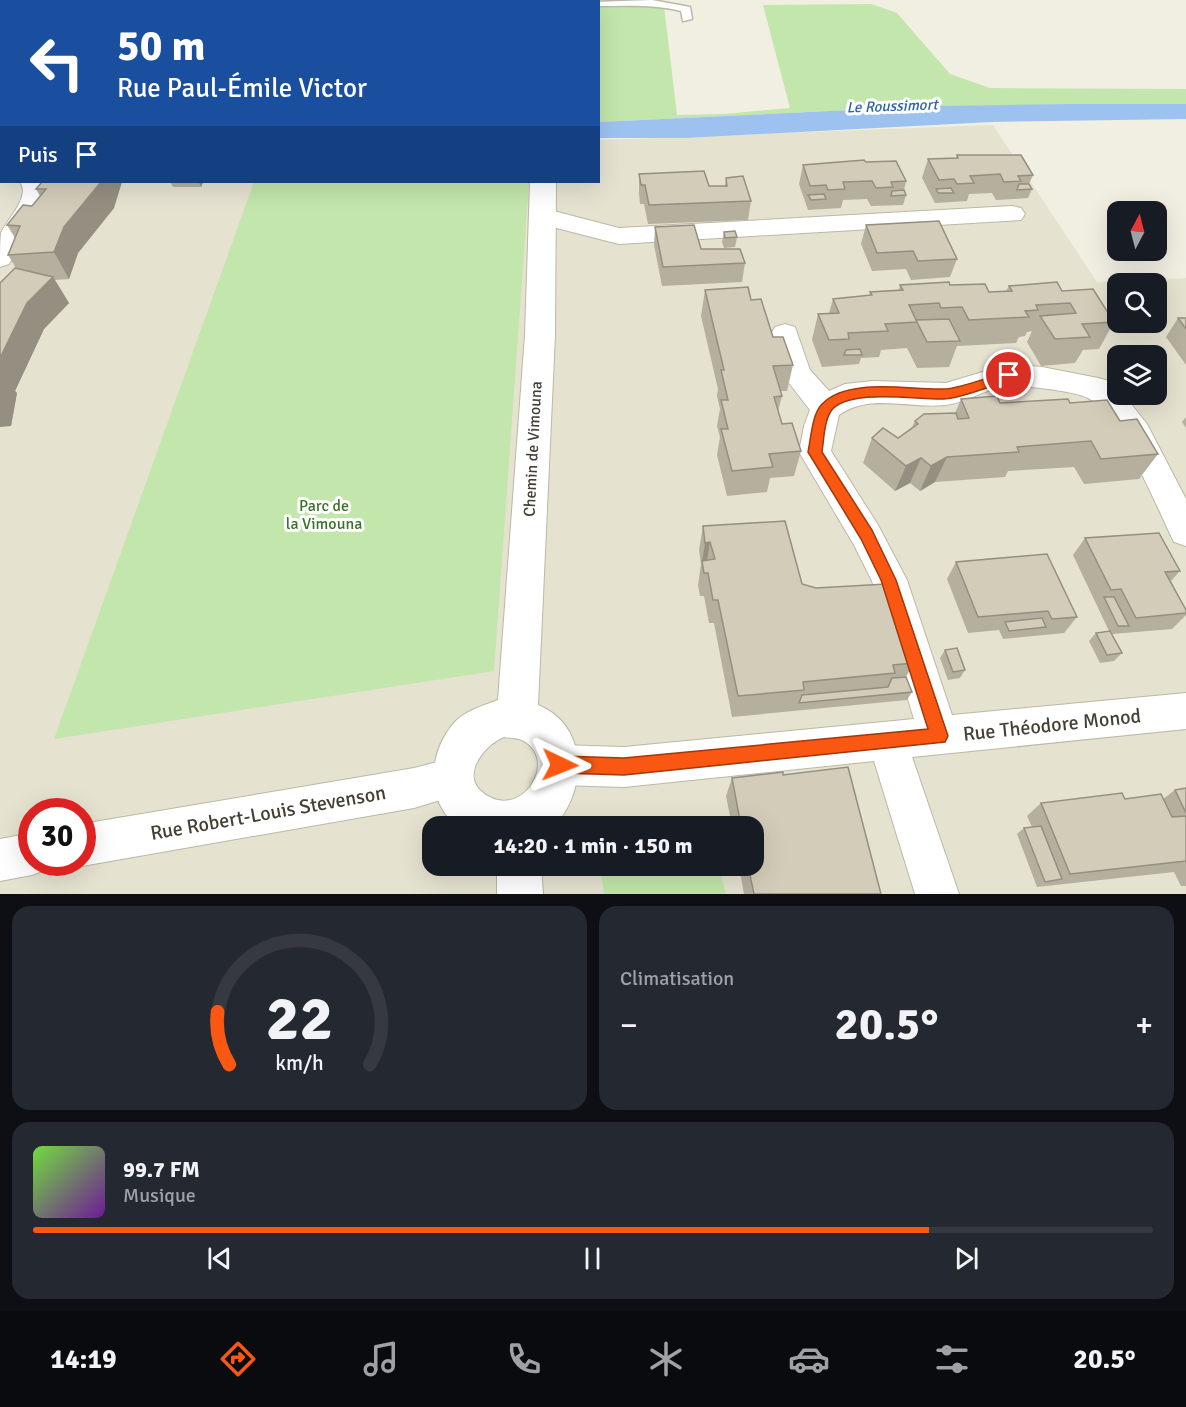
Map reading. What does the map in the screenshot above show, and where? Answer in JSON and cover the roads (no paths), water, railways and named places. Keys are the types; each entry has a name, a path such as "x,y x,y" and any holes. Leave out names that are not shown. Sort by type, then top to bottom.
{"street":[{"path":"0,258 33,198 34,183"},
{"name":"Chemin de Vimouna","path":"517,717 540,335 543,183"},
{"path":"542,216 619,236 1011,214"},
{"path":"785,334 797,374 826,408"},
{"path":"939,736 888,580 866,535 815,452 819,426 826,408 845,395 888,392 946,394 1009,375 1042,378 1098,389 1120,410 1136,432 1186,532"},
{"name":"Rue Théodore Monod","path":"560,765 624,766 1186,711"},
{"path":"480,816 466,806 456,791 453,778 454,764 462,742 477,727 492,719 517,717 542,727 555,743 560,765 556,788 544,805 529,816"},
{"path":"888,741 938,894"},
{"name":"Rue Robert-Louis Stevenson","path":"96,843 403,790 453,778"},
{"path":"0,860 18,857"},
{"path":"519,876 520,894"}],"lane":[{"path":"600,3 656,2 675,5 686,9 687,19"}],"water":[{"path":"1186,104 1186,119 991,122 685,138 600,138 600,122 935,106"}],"water label":[{"name":"Le Roussimort","path":"892,106"}],"park label":[{"name":"Parc de la Vimouna","path":"324,515"}]}
